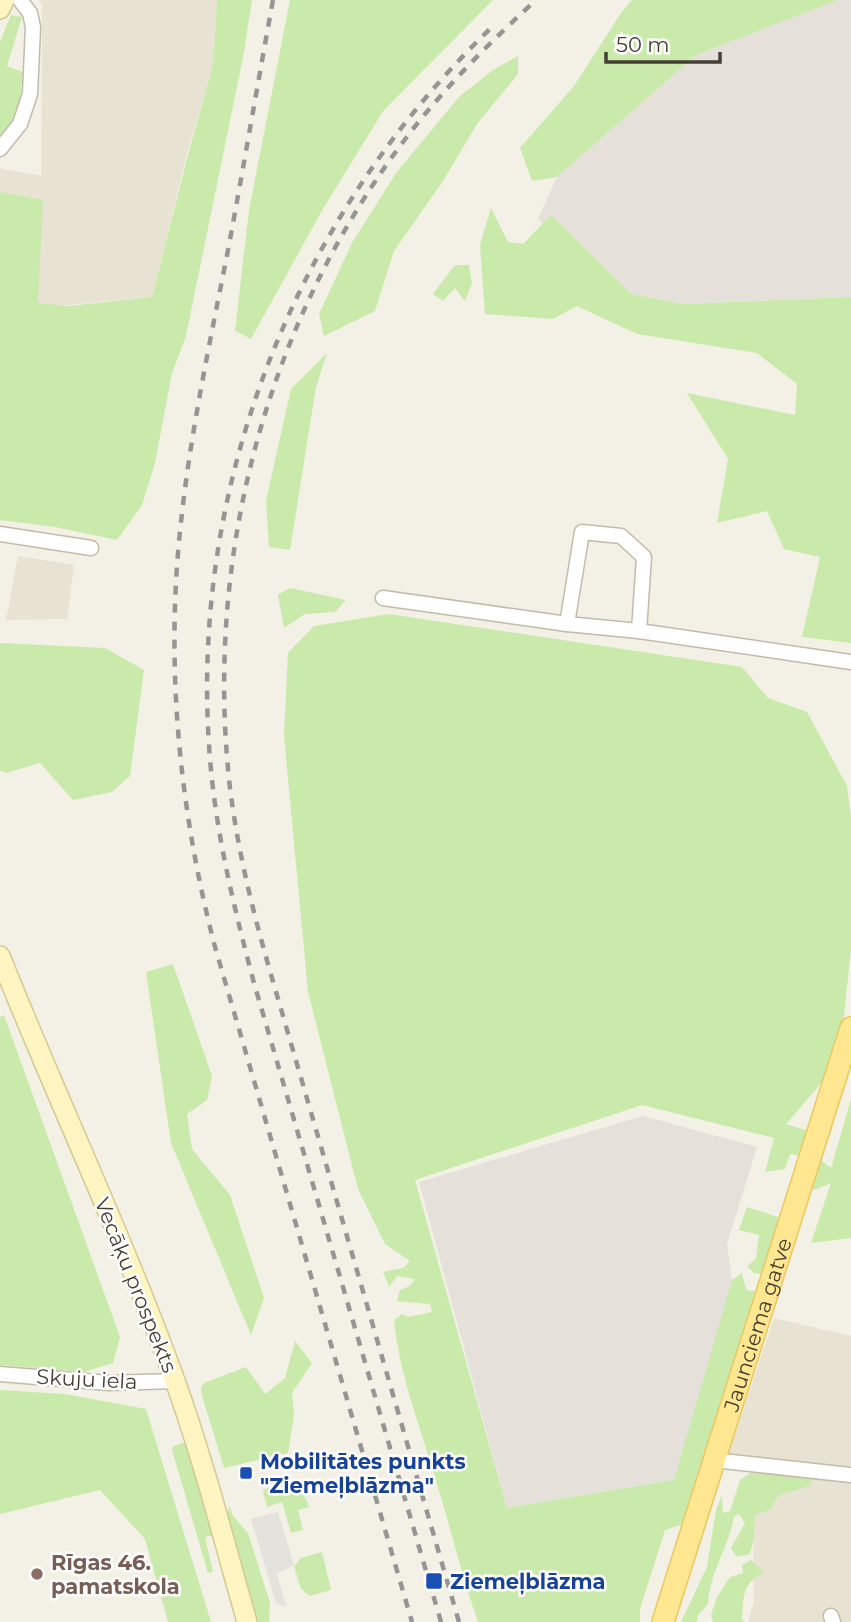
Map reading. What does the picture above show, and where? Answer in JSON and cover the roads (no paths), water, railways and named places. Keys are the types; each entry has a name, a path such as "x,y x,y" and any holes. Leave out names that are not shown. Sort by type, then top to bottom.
{"main road":[{"path":"0,9 4,0"},
{"name":"Vecāķu prospekts","path":"0,956 144,1300 175,1381 247,1622"},
{"name":"Jaunciema gatve","path":"663,1622 851,1028"}],"street":[{"path":"0,149 20,124 30,93 33,27 30,13 20,0"},
{"path":"567,624 582,532 621,536 644,557 639,631"},
{"path":"0,534 91,548"},
{"path":"383,598 851,662"},
{"name":"Skuju iela","path":"0,1374 109,1383 175,1381"},
{"path":"713,1460 851,1475"}],"railway":[{"path":"273,0 185,487 176,575 174,629 179,736 192,842 215,947 412,1622"},
{"path":"459,1622 247,884 230,788 224,702 227,617 237,532 255,448 281,367 314,288 355,213 403,142 466,68 536,0"},
{"path":"441,1622 239,924 220,835 212,775 208,645 219,546 240,449 272,354 314,264 365,179 425,99 493,26"}],"place":[{"name":"Mobilitātes punkts \"Ziemeļblāzma\"","path":"246,1473"},
{"name":"Rīgas 46. pamatskola","path":"37,1574"},
{"name":"Ziemeļblāzma","path":"434,1581"}]}
